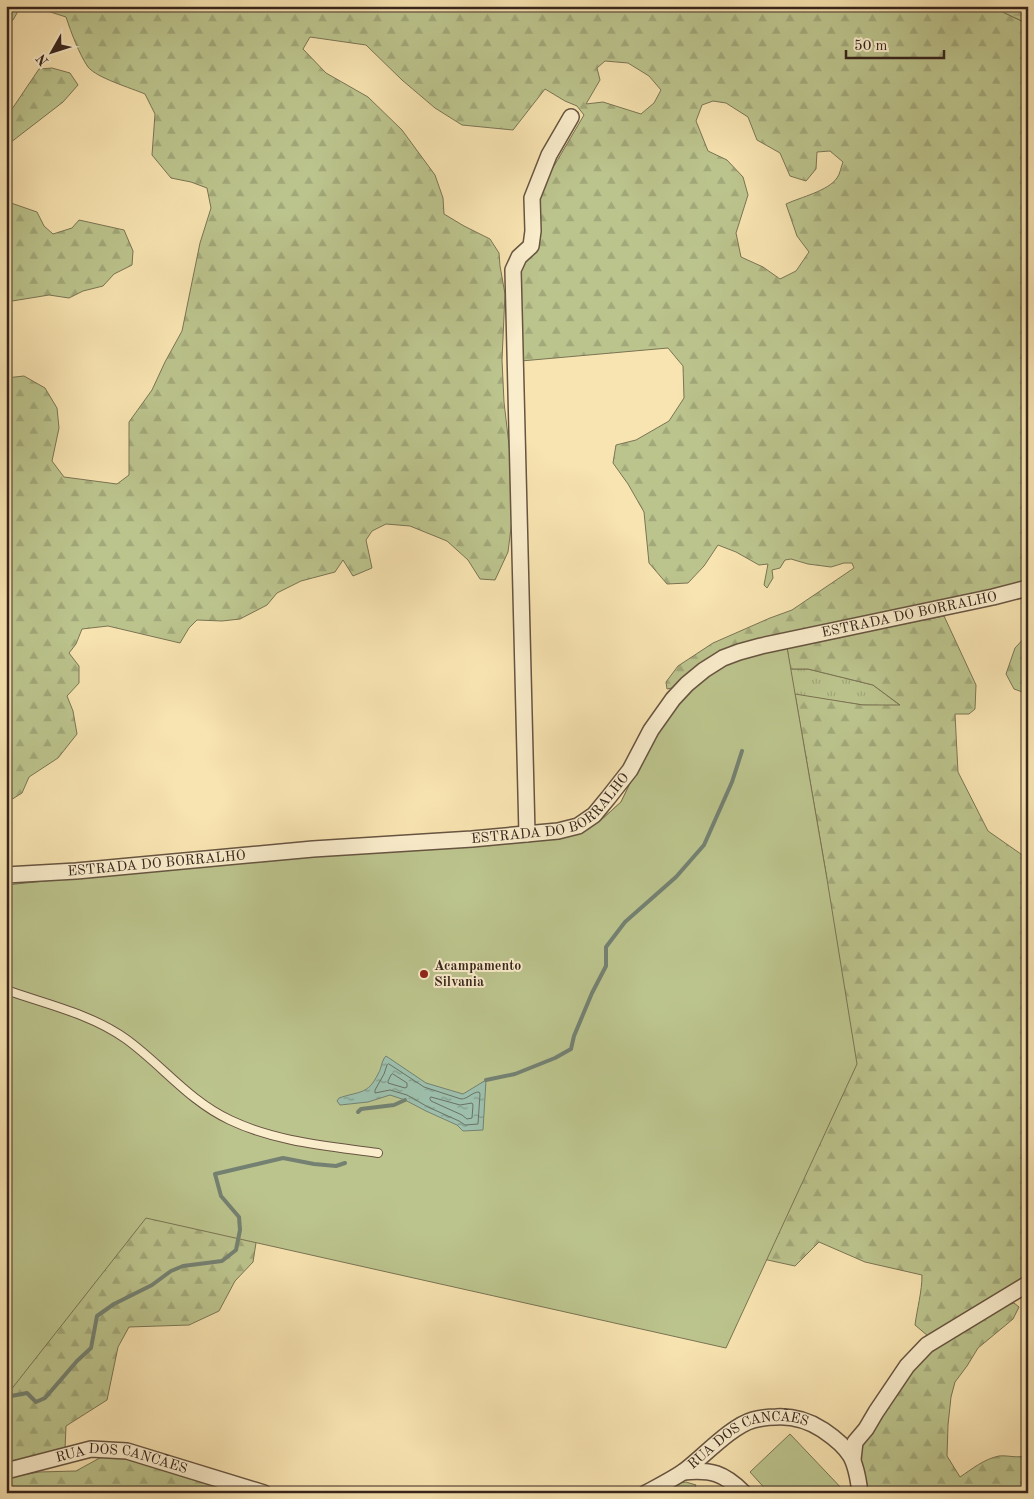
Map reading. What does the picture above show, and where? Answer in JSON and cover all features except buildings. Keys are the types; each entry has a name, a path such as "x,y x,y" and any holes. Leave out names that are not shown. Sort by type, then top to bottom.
{"street":[{"path":"527,834 513,270 520,258 531,246 533,231 532,198 549,155 571,117"},
{"name":"ESTRADA DO BORRALHO","path":"6,875 76,871 313,849 527,834 558,831 578,826 594,816 630,770 651,730 674,699 687,684 723,658 761,646 1028,588"},
{"path":"853,1459 855,1442 866,1429 901,1375 920,1352 927,1345 1026,1285"},
{"name":"RUA DOS CANCÃES","path":"646,1493 683,1472 744,1424 752,1420 782,1416 800,1419 839,1441 853,1459 859,1487"},
{"name":"RUA DOS CANCÃES","path":"6,1471 91,1449 126,1451 264,1493"},
{"path":"683,1472 698,1470 714,1472 724,1476 744,1493"}],"lane":[{"path":"6,990 68,1010 104,1026 141,1051 203,1105 230,1120 260,1132 291,1140 378,1153"}],"green space":[{"path":"6,6 21,6 13,20 6,25"},
{"path":"39,6 990,6 1028,24 1028,583 728,649 705,661 672,688 667,689 666,682 678,666 713,643 792,610 854,568 852,563 831,567 808,564 791,559 785,560 780,568 772,570 773,578 767,588 764,585 768,564 759,565 736,552 718,545 704,566 688,583 667,584 649,563 644,512 613,463 616,445 636,440 669,421 684,398 683,366 668,348 521,361 516,272 541,188 584,115 577,106 545,89 513,130 462,125 435,108 402,80 366,45 310,37 303,49 326,73 368,97 402,130 435,175 443,198 444,214 490,239 499,253 505,294 502,360 504,402 510,454 512,520 508,552 495,580 480,579 468,560 447,541 410,526 386,524 372,531 366,540 372,568 353,576 343,560 335,572 301,581 277,593 267,605 240,619 222,621 197,620 189,628 180,643 108,626 82,629 76,644 69,653 79,666 79,683 67,696 73,711 77,734 58,758 29,777 22,793 6,803 6,378 24,376 45,388 57,408 59,428 52,461 64,477 117,484 129,475 129,422 152,390 182,331 200,243 211,208 207,188 171,178 152,155 155,114 145,94 106,79 92,71 81,56 66,17 41,9","holes":["605,61 628,63 649,76 661,90 654,103 641,114 603,102 586,104 600,80 597,68","713,101 726,103 748,117 757,140 780,153 790,176 806,181 816,169 817,152 830,151 843,162 838,176 833,183 786,204 797,236 809,252 796,271 780,279 763,267 741,257 736,233 748,195 743,177 727,160 708,151 696,121 702,105"]},
{"path":"990,6 1028,6 1028,24"},
{"path":"52,68 70,73 78,85 63,102 6,146 6,118 39,69"},
{"path":"6,199 11,203 37,212 44,226 53,234 72,228 79,220 124,230 133,251 132,265 114,274 103,286 83,291 69,298 49,295 6,302"},
{"path":"944,616 976,685 975,709 969,714 955,714 958,772 988,831 1028,859 1028,1275 928,1336 915,1325 922,1275 865,1262 819,1242 795,1266 763,1259 6,885 211,864 383,852 581,833 600,821 621,802 638,767 827,879 795,694 863,705 900,705 873,685 808,669 790,669 787,647"},
{"path":"1028,634 1028,694 1014,689 1006,674 1015,648"},
{"path":"787,647 790,669 808,669 873,685 901,706 863,705 796,695 827,879 804,886"},
{"name":"Acampamento Silvania","path":"787,647 857,1064 726,1348 146,1218 10,1391 6,1390 6,885 211,864 383,852 581,833 600,821 621,802 638,767 668,716 701,680 726,664 753,654"},
{"path":"6,1001 258,1230 253,1262 235,1281 219,1311 189,1325 129,1327 118,1347 107,1400 66,1426 65,1449 6,1465"},
{"path":"1014,1303 1019,1307 1013,1319 978,1348 955,1382 951,1397 947,1456 960,1477 994,1457 1020,1457 1028,1455 1028,1493 865,1493 858,1454 862,1444 916,1364 998,1308"},
{"path":"790,1434 846,1493 769,1493 750,1472"},
{"path":"107,1454 125,1456 251,1493 6,1493 6,1478 39,1472 76,1471"},
{"path":"686,1482 696,1485 693,1493 657,1493 674,1484"}],"water":[{"path":"386,1056 426,1083 463,1094 486,1080 483,1130 463,1131 457,1125 405,1100 390,1095 368,1102 340,1105 337,1101 339,1098 362,1091 370,1086"}],"waterway":[{"path":"486,1080 515,1074 555,1058 571,1049 574,1036 592,993 606,966 606,947 625,922 676,877 704,845 732,782 742,751"},
{"path":"358,1112 361,1109 394,1105 405,1100"},
{"path":"6,1397 27,1393 36,1402 45,1398 77,1361 91,1348 97,1316 114,1304 152,1285 171,1271 183,1266 222,1261 236,1250 240,1230 239,1217 221,1196 215,1174 283,1158 336,1166 345,1163"}],"place":[{"name":"Acampamento Silvania","path":"424,974"}]}
